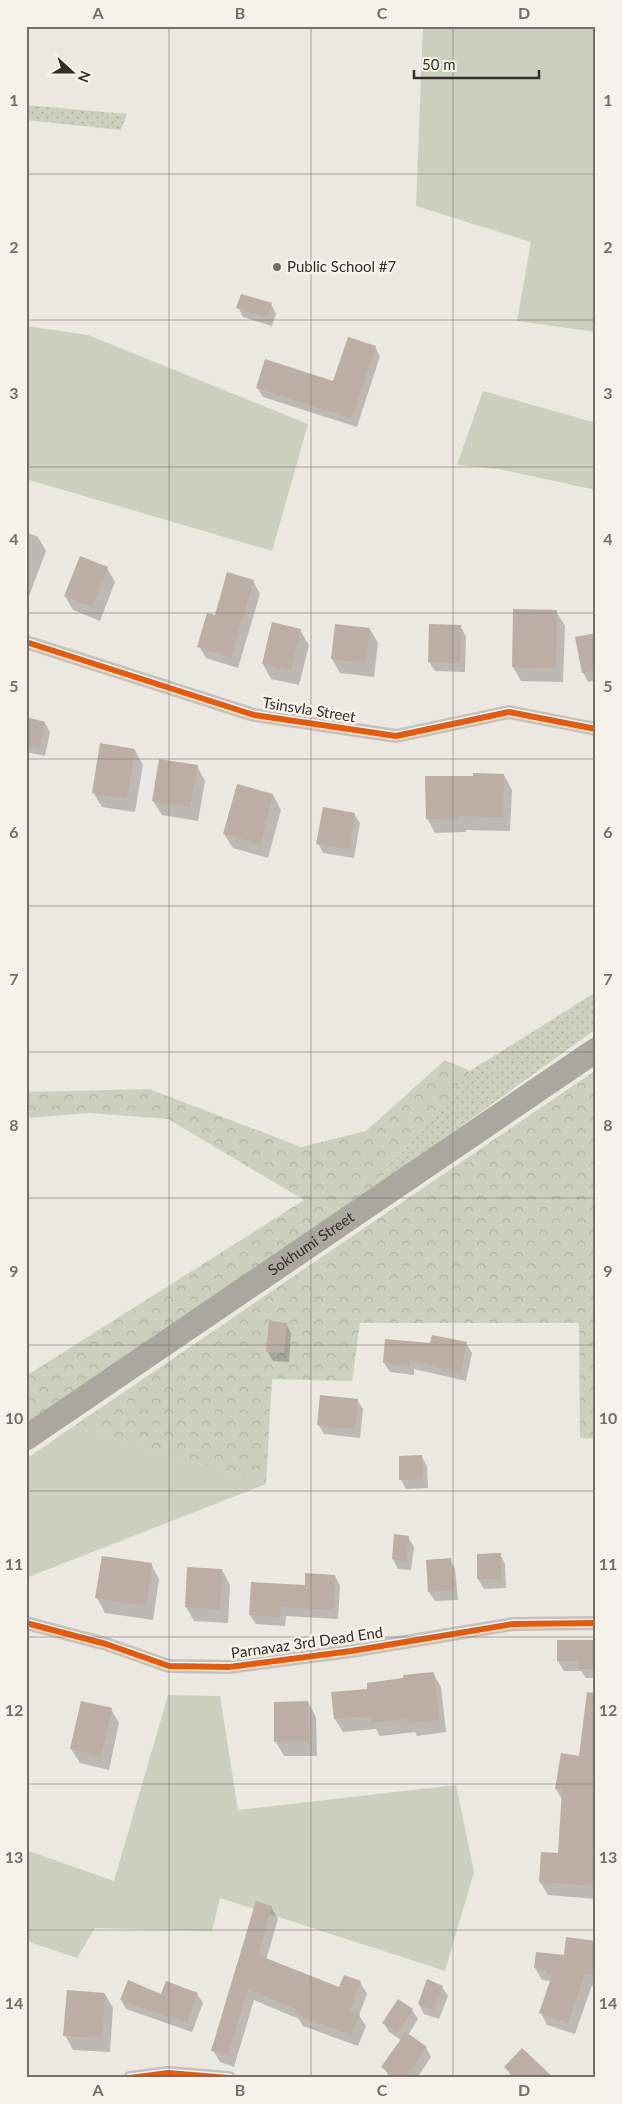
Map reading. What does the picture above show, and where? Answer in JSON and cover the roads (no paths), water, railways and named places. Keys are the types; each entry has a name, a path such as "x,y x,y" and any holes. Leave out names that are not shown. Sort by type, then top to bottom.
{"highway":[{"name":"Sokhumi Street","path":"26,1438 596,1050"}],"street":[{"name":"Tsinsvla Street","path":"26,642 264,716 396,736 509,712 596,729"},
{"name":"Parnavaz 3rd Dead End","path":"26,1623 106,1644 169,1666 229,1667 351,1651 513,1624 596,1623"},
{"path":"130,2078 168,2074 229,2078"}],"place":[{"name":"Public School #7","path":"277,267"}]}
